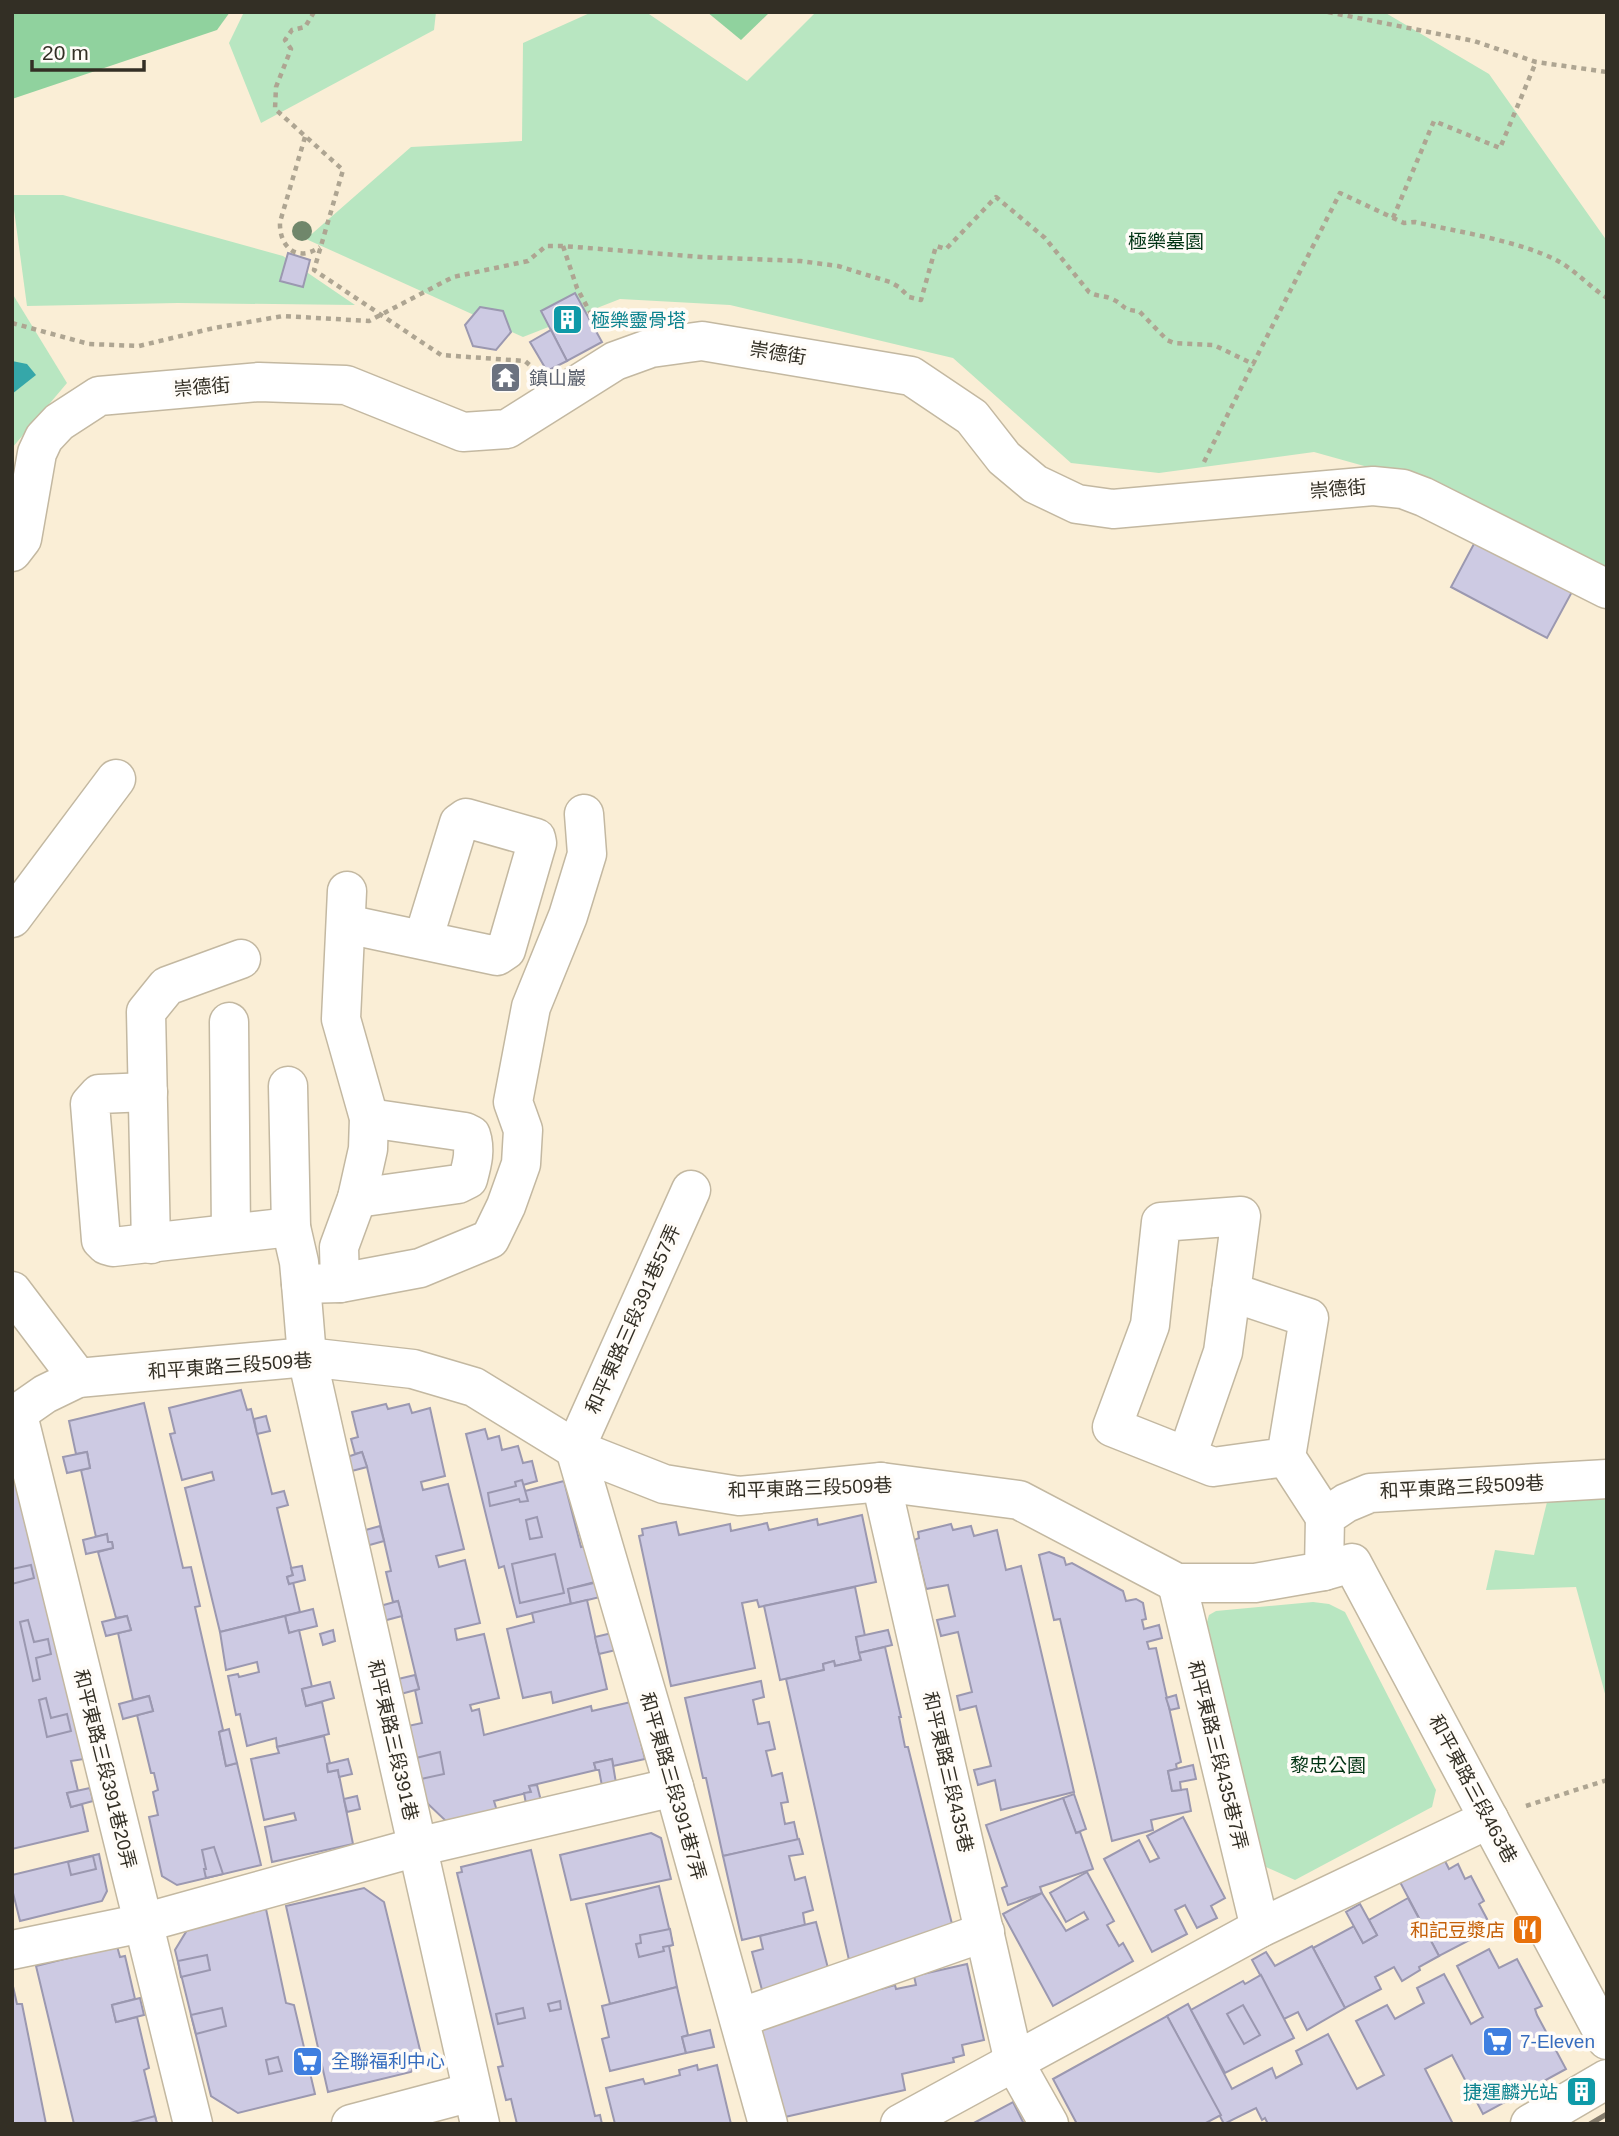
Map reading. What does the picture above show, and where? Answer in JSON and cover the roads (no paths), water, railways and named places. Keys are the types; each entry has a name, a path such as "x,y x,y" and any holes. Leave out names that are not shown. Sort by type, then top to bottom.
{"street":[{"name":"崇德街","path":"12,552 22,539 37,453 44,438 59,422 99,396 259,382 346,386 463,432 507,429 615,361 652,348 702,341 911,376 972,417 1004,458 1034,484 1077,504 1113,509 1373,485 1403,489 1607,589"},
{"path":"12,918 116,779"},
{"path":"301,1284 340,1283 420,1268 490,1239 506,1206 521,1164 523,1130 513,1102 531,1007 568,916 587,854 584,814"},
{"path":"340,1283 340,1247 358,1198 368,1149 369,1118 341,1019 346,908 423,940"},
{"path":"152,1244 145,1012 167,986 240,959"},
{"path":"229,1022 231,1233"},
{"path":"288,1086 291,1227 299,1262 307,1357"},
{"path":"148,1092 99,1094 90,1104 101,1240 106,1245 113,1247 152,1244 291,1227"},
{"path":"358,1198 458,1184 468,1179 472,1164 474,1144 471,1135 465,1132 369,1118"},
{"name":"和平東路三段391巷57弄","path":"575,1449 691,1190"},
{"path":"1187,1456 1223,1352 1241,1216 1161,1222 1150,1325 1112,1427 1213,1467 1286,1457"},
{"path":"12,1290 78,1378"},
{"path":"1231,1292 1309,1318 1286,1457 1325,1517 1324,1571"},
{"name":"和平東路三段509巷","path":"15,1416 45,1394 78,1378 307,1357 413,1369 474,1387 575,1449 664,1484 739,1496 881,1482 1019,1500 1177,1583 1255,1583 1324,1571"},
{"name":"和平東路三段391巷","path":"307,1357 476,2108"},
{"name":"和平東路三段391巷20弄","path":"15,1416 193,2124"},
{"name":"和平東路三段391巷7弄","path":"575,1449 674,1787 768,2124"},
{"name":"和平東路三段509巷","path":"1325,1517 1346,1503 1370,1493 1607,1479"},
{"name":"和平東路三段435巷","path":"881,1482 1014,2062 1049,2124"},
{"name":"和平東路三段463巷","path":"1324,1571 1352,1563 1607,2040"},
{"name":"和平東路三段435巷7弄","path":"1177,1583 1260,1927"},
{"path":"12,1950 143,1923 417,1847 674,1787"},
{"path":"900,2124 1260,1927 1489,1819"},
{"path":"739,2018 985,1932"},
{"path":"1530,2124 1607,2079"},
{"path":"351,2124 476,2108"}],"water":[{"path":"12,361 27,364 36,375 12,394"}],"railway":[{"path":"1590,2124 1607,2114"}],"place":[{"name":"極樂靈骨塔","path":"568,320"},
{"name":"鎮山巖","path":"506,378"},
{"name":"和記豆漿店","path":"1528,1930"},
{"name":"7-Eleven","path":"1497,2041"},
{"name":"全聯福利中心","path":"308,2061"},
{"name":"捷運麟光站","path":"1581,2092"}],"park label":[{"name":"極樂墓園","path":"1166,241"},
{"name":"黎忠公園","path":"1328,1765"}]}
